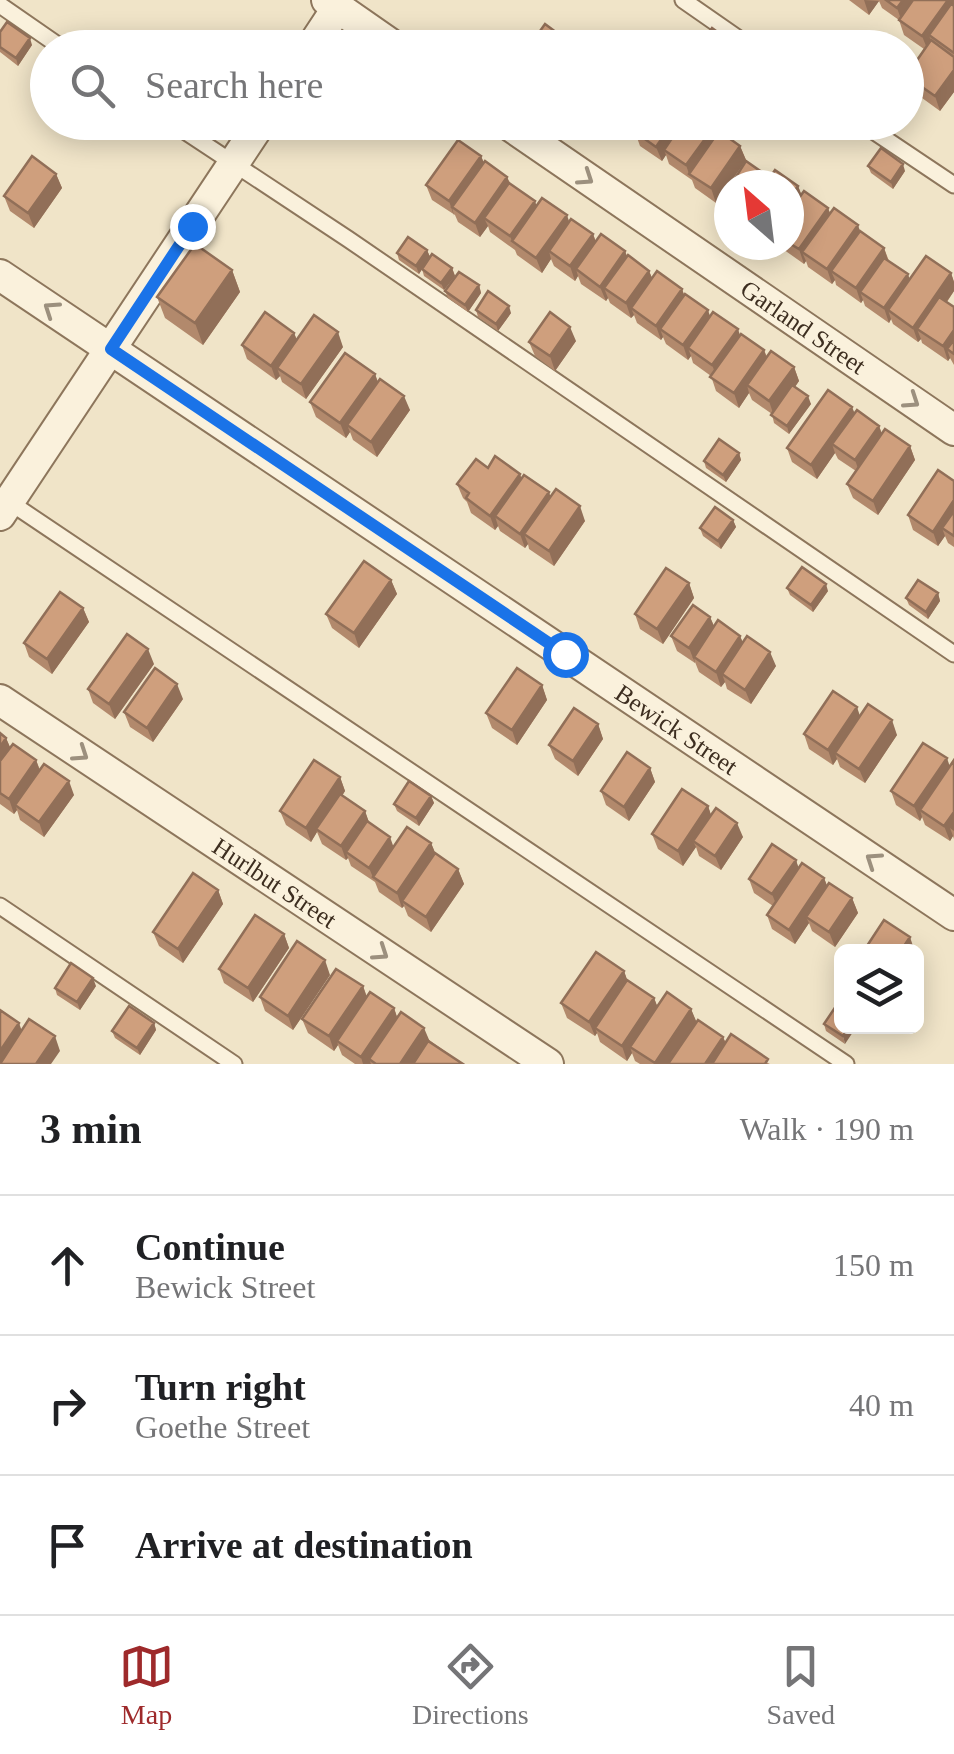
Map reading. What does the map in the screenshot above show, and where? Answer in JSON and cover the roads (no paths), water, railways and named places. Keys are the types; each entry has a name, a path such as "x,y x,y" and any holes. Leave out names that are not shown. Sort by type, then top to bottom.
{"street":[{"path":"320,30 332,4 370,30"},
{"path":"3,505 250,140"},
{"name":"Garland Street","path":"532,140 954,430"},
{"name":"Bewick Street","path":"0,274 954,915"},
{"name":"Hurlbut Street","path":"0,700 548,1064"}],"lane":[{"path":"684,0 726,30"},
{"path":"0,5 36,30"},
{"path":"197,140 954,654"},
{"path":"887,140 954,185"},
{"path":"3,505 846,1064"},
{"path":"0,906 234,1064"}]}
